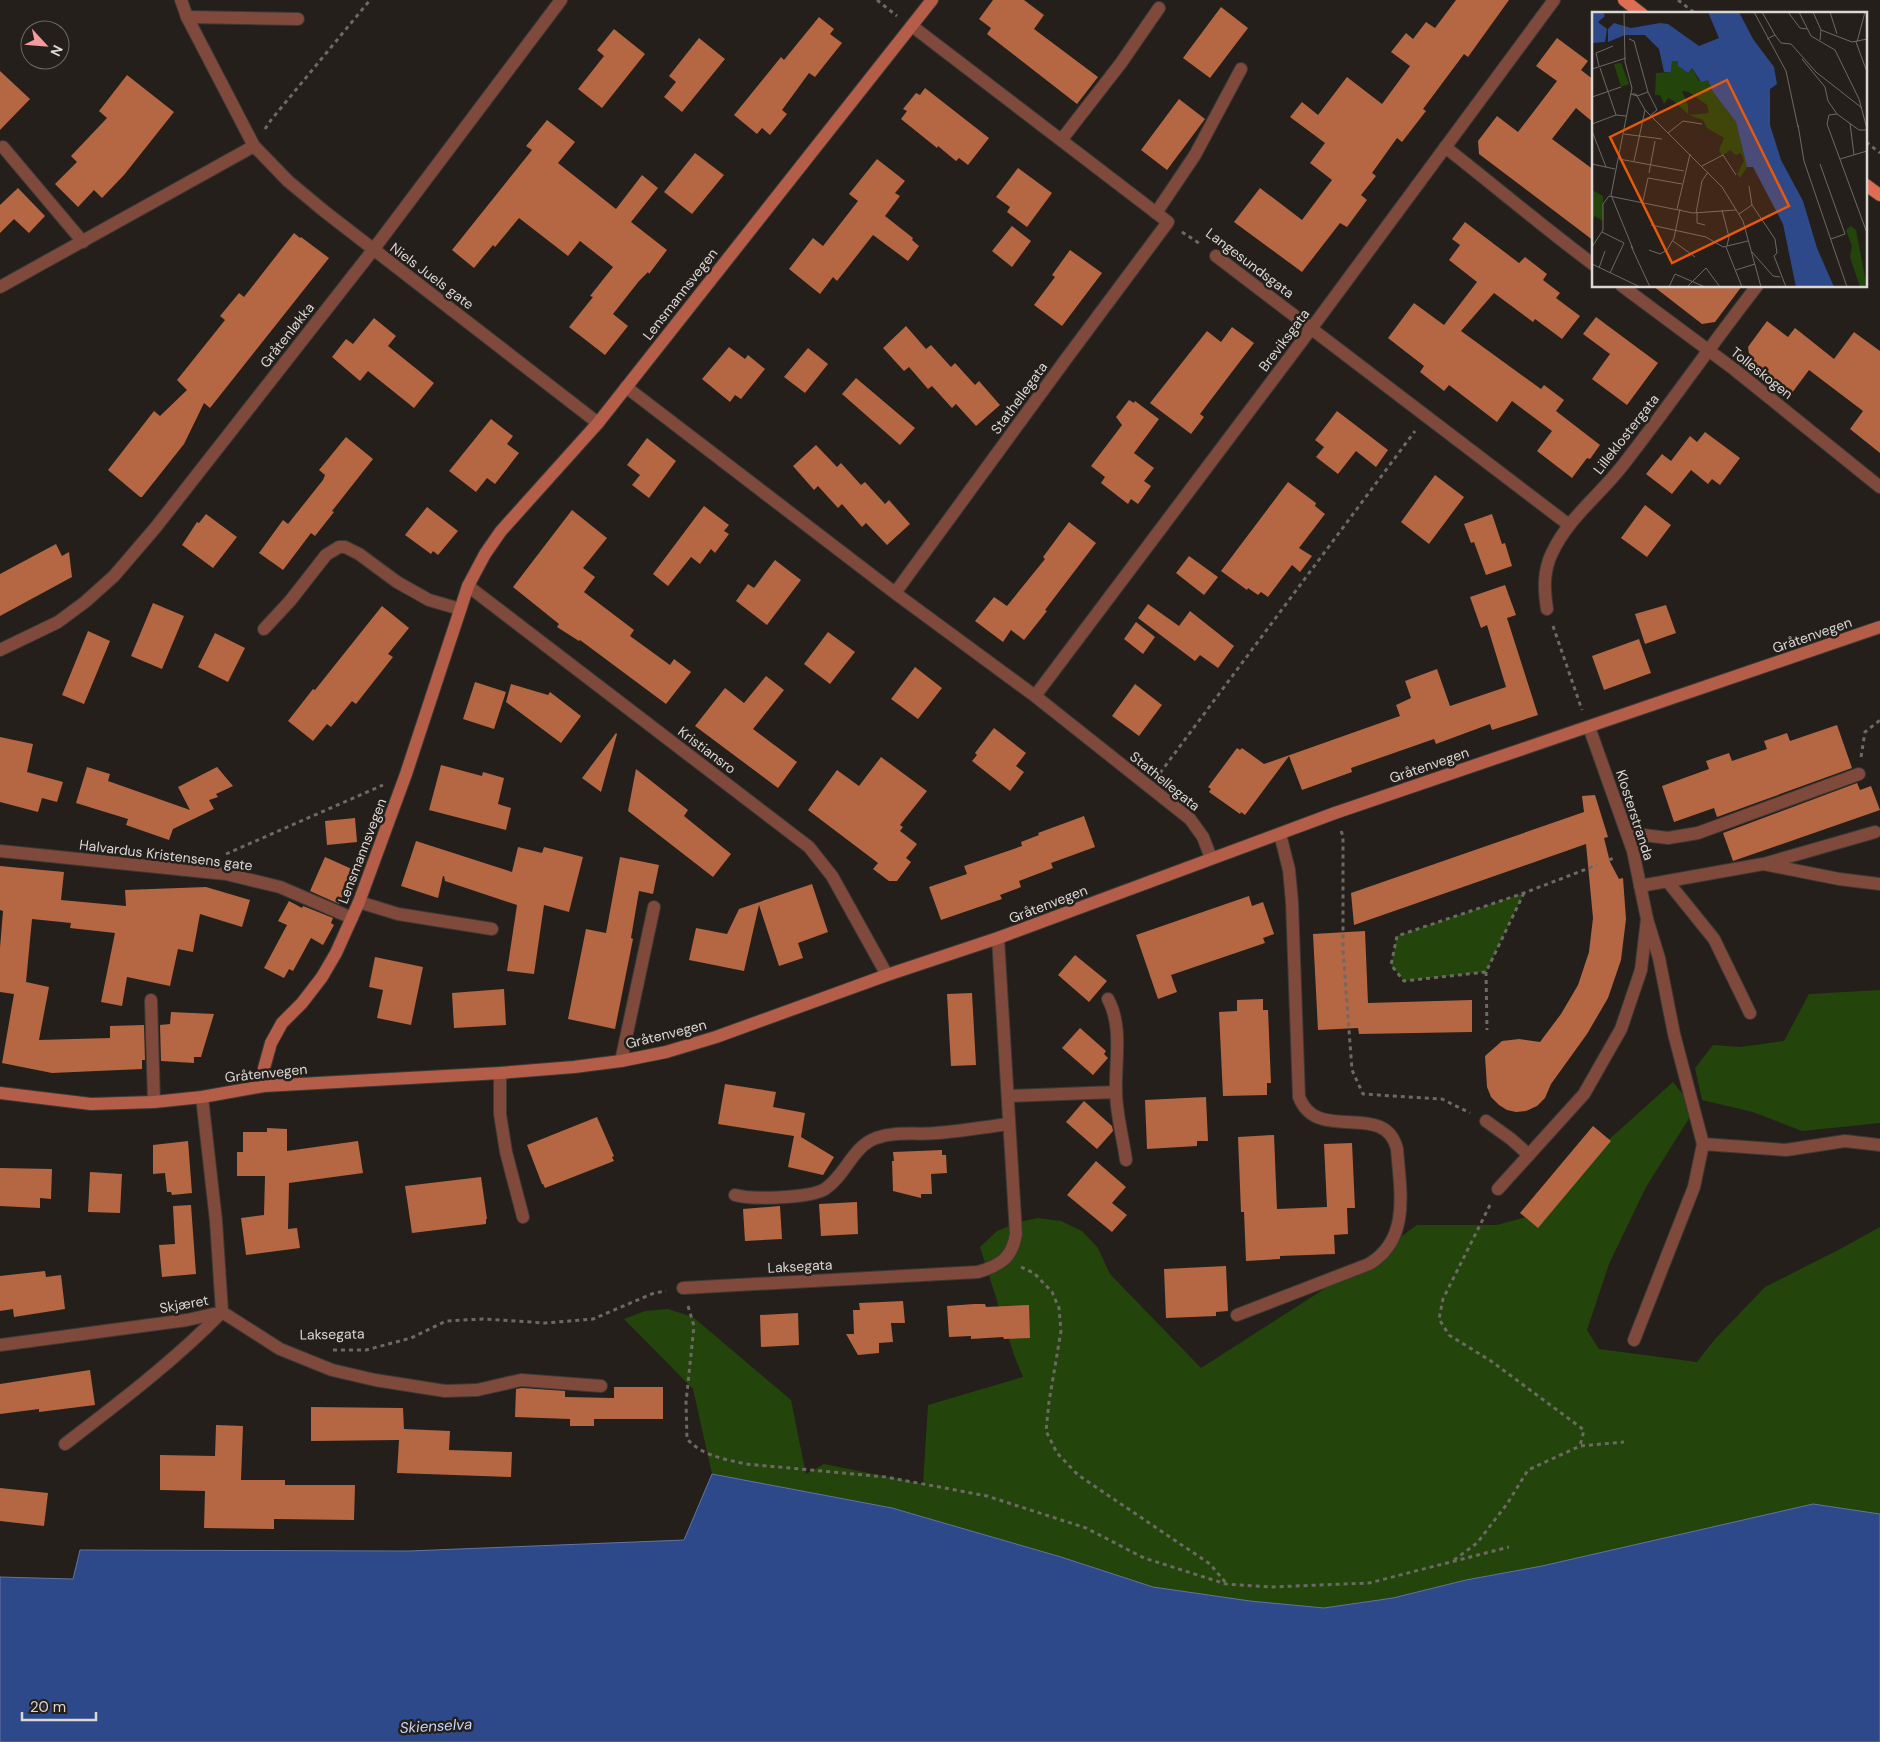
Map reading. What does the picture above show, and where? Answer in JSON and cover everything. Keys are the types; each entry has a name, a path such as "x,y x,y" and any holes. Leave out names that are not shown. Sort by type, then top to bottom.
{"main road":[{"path":"1624,0 1639,12"},
{"path":"1868,186 1880,195"}],"street":[{"name":"Niels Juels gate","path":"181,0 187,17 254,146 288,181 373,250 598,422"},
{"name":"Gråtenløkka","path":"0,650 58,622 85,602 114,576 156,527 373,250 561,0"},
{"name":"Lensmannsvegen","path":"264,1086 264,1068 271,1043 282,1023 302,1003 322,977 336,953 359,902 406,774 468,586 485,554 501,531 598,422 932,0"},
{"name":"Breviksgata","path":"1035,696 1311,329 1554,0"},
{"path":"1062,139 1121,63 1159,8"},
{"path":"187,17 298,19"},
{"path":"912,26 1168,222"},
{"path":"1156,213 1195,155 1241,69"},
{"path":"0,287 254,146"},
{"path":"3,147 83,242"},
{"path":"1445,147 1552,234 1592,264"},
{"name":"Stathellegata","path":"895,593 1168,222"},
{"name":"Langesundsgata","path":"1216,256 1569,525"},
{"name":"Tolleskogen","path":"1625,288 1708,350 1880,488"},
{"name":"Lilleklostergata","path":"1547,609 1544,574 1552,553 1569,525 1622,467 1755,288"},
{"name":"Stathellegata","path":"626,387 895,593 1035,696 1190,819 1203,837 1211,858"},
{"path":"264,629 290,601 326,556 339,547 345,547 360,554 397,582 429,600 460,609"},
{"name":"Kristiansro","path":"468,586 809,847 832,876 887,975"},
{"name":"Gråtenvegen","path":"0,1093 91,1104 154,1102 202,1097 264,1086 500,1073 621,1061 666,1052 716,1038 887,975 998,938 1335,812 1880,627"},
{"name":"Klosterstranda","path":"1498,1189 1584,1094 1621,1030 1641,970 1647,918 1633,850 1588,727"},
{"path":"1627,833 1668,838 1698,834 1859,774"},
{"path":"1640,886 1763,864 1875,832"},
{"path":"1237,1314 1369,1264 1380,1257 1397,1231 1400,1212 1397,1148 1395,1142 1385,1129 1367,1122 1341,1123 1326,1121 1308,1111 1299,1097 1292,902 1289,870 1280,834"},
{"name":"Halvardus Kristensens gate","path":"0,851 226,874 280,886 352,918"},
{"path":"1763,864 1839,879 1880,884"},
{"path":"1668,882 1714,939 1750,1013"},
{"path":"359,902 398,914 492,929"},
{"path":"621,1061 654,907"},
{"path":"1634,1340 1694,1187 1703,1144 1676,1042 1660,958 1647,918"},
{"path":"998,938 1016,1234 1014,1248 1005,1259"},
{"path":"1108,999 1114,1012 1117,1038 1116,1092 1126,1160"},
{"path":"151,1000 154,1102"},
{"path":"500,1073 500,1114 506,1152 523,1218"},
{"path":"1008,1096 1116,1092"},
{"path":"65,1444 142,1385 201,1334 222,1312 216,1221 202,1097"},
{"path":"1486,1122 1511,1139 1529,1155"},
{"path":"735,1195 763,1197 809,1195 825,1189 855,1152 874,1139 894,1133 936,1133 1009,1124"},
{"path":"1703,1144 1786,1150 1845,1142 1880,1145"},
{"name":"Laksegata","path":"683,1288 978,1272 993,1267 1005,1259"},
{"name":"Skjæret","path":"0,1345 187,1320 222,1312 280,1349 332,1370 375,1380 445,1391 477,1390 521,1380 601,1386"}],"path":[{"path":"254,146 271,120 370,0"},
{"path":"876,0 912,26"},
{"path":"1678,0 1693,12"},
{"path":"1868,144 1880,153"},
{"name":"Langesundsgata","path":"1168,222 1216,256"},
{"path":"1150,787 1426,417"},
{"path":"1547,609 1588,727"},
{"path":"1859,774 1865,732 1880,720"},
{"path":"224,855 406,774"},
{"path":"1335,812 1343,836 1344,950 1352,1070 1363,1094 1442,1099 1486,1122"},
{"path":"1486,972 1404,980 1391,965 1397,936 1524,893 1597,865"},
{"path":"1487,1030 1486,972 1524,893"},
{"path":"1498,1189 1443,1299 1439,1319 1449,1335 1491,1361 1584,1430 1580,1446"},
{"path":"1005,1259 1034,1273 1052,1292 1059,1308 1061,1331 1048,1402 1046,1431 1057,1453 1078,1475 1210,1564 1226,1584"},
{"path":"683,1288 694,1326 686,1402 687,1438 697,1449 724,1459 746,1464 886,1477 986,1496 1086,1528 1144,1558 1226,1584 1271,1587 1369,1583 1509,1547"},
{"name":"Laksegata","path":"328,1350 366,1350 411,1338 446,1321 483,1319 545,1323 593,1319 654,1293 683,1288"},
{"path":"1451,1562 1477,1543 1508,1504 1528,1470 1580,1446 1624,1442"}],"green space":[{"path":"1524,893 1486,972 1404,981 1391,965 1397,936"},
{"path":"1880,990 1880,1123 1802,1131 1753,1112 1702,1100 1695,1068 1713,1045 1740,1047 1784,1041 1809,994"},
{"path":"1673,1082 1695,1109 1646,1187 1609,1264 1587,1330 1599,1349 1697,1362 1715,1339 1765,1287 1880,1227 1880,1514 1813,1504 1542,1566 1466,1580 1393,1598 1324,1608 1250,1601 1153,1587 1061,1557 892,1508 712,1474 693,1389 624,1319 645,1311 668,1309 693,1317 791,1400 806,1474 824,1464 923,1484 928,1405 1023,1377 1014,1355 980,1247 997,1231 1019,1222 1038,1218 1061,1221 1082,1231 1098,1248 1110,1274 1201,1368 1363,1264 1417,1225 1497,1225 1540,1213 1594,1153"}],"water":[{"name":"Skienselva","path":"712,1474 892,1508 1061,1557 1153,1587 1250,1601 1324,1608 1393,1598 1466,1580 1542,1566 1813,1504 1880,1514 1880,1742 0,1742 0,1577 73,1579 80,1550 409,1551 684,1540"}],"building":[{"path":"993,0 1024,0 1044,15 1034,29 1098,77 1077,104 987,34 991,28 979,19"},
{"path":"1456,0 1509,0 1468,57 1464,54 1423,109 1426,111 1402,142 1397,138 1372,173 1376,176 1361,195 1367,200 1347,227 1340,223 1302,272 1234,222 1260,188 1302,220 1332,180 1310,163 1325,143 1290,117 1302,102 1318,115 1347,77 1382,104 1410,66 1391,52 1406,33 1413,39 1426,22 1435,28"},
{"path":"1221,7 1248,28 1210,78 1183,58"},
{"path":"819,17 834,29 830,34 842,43 815,77 809,73 782,110 787,114 770,135 762,128 757,134 734,115 781,57 784,60"},
{"path":"614,29 645,54 602,108 578,89 604,56 597,50"},
{"path":"699,38 725,59 682,112 664,97 676,82 669,76"},
{"path":"1557,38 1588,61 1581,70 1592,78 1592,121 1576,108 1552,139 1592,169 1592,239 1479,154 1478,141 1497,116 1518,132 1557,81 1536,66"},
{"path":"0,71 30,99 0,130"},
{"path":"127,75 174,112 124,175 102,198 94,190 78,207 55,184 77,162 71,156 107,118 99,111"},
{"path":"925,88 989,138 968,165 959,158 956,161 938,146 937,148 901,119 907,111 903,109 916,93 920,95"},
{"path":"1179,99 1205,119 1167,170 1141,150"},
{"path":"547,120 575,142 558,163 616,209 642,175 658,188 631,222 667,250 649,274 648,272 639,281 613,314 628,326 605,355 569,327 593,297 590,296 613,267 580,241 568,256 519,218 495,247 493,245 474,268 452,250 532,150 526,146"},
{"path":"695,153 724,175 692,214 664,192"},
{"path":"877,159 905,181 895,193 900,196 885,216 913,238 912,240 919,246 908,261 873,235 837,281 833,277 820,294 789,269 813,238 823,246 858,201 849,194"},
{"path":"1018,168 1052,193 1027,227 1007,212 1010,207 996,197"},
{"path":"18,188 45,216 29,233 14,219 0,233 0,205"},
{"path":"1465,222 1519,263 1525,257 1547,274 1543,280 1560,293 1556,298 1580,316 1562,339 1535,319 1533,322 1494,293 1461,331 1541,389 1544,385 1564,400 1556,411 1600,445 1590,459 1587,458 1572,478 1537,451 1552,431 1512,401 1497,422 1449,385 1444,391 1420,372 1424,366 1388,338 1414,303 1444,325 1477,282 1449,260 1460,245 1452,239"},
{"path":"1012,226 1031,241 1012,267 992,251"},
{"path":"294,233 329,258 210,408 204,403 184,444 142,497 140,497 108,470 154,411 160,416 187,390 177,380 225,320 220,316 239,293 244,297"},
{"path":"1070,250 1102,273 1062,326 1034,305 1055,277 1052,275"},
{"path":"1656,288 1740,288 1715,322 1702,324"},
{"path":"1596,317 1658,363 1627,405 1592,379 1610,354 1583,334"},
{"path":"374,318 396,336 388,346 434,383 414,408 368,371 360,381 332,357 346,339 353,344"},
{"path":"1767,321 1788,337 1795,328 1834,359 1854,332 1880,351 1880,453 1850,429 1863,411 1809,370 1792,393 1750,361 1748,347"},
{"path":"906,326 926,349 931,345 951,367 955,363 975,385 979,381 1000,405 976,426 956,404 952,408 932,386 928,389 909,367 904,371 883,348"},
{"path":"1232,327 1254,343 1200,414 1204,417 1191,434 1150,403 1207,331 1221,342"},
{"path":"729,347 745,359 748,355 765,369 741,399 735,395 730,402 702,379"},
{"path":"808,348 828,364 805,393 784,377"},
{"path":"856,378 915,428 900,445 842,394"},
{"path":"1129,400 1134,403 1135,401 1159,419 1134,453 1154,468 1144,481 1151,486 1138,504 1131,499 1128,504 1101,483 1105,477 1091,466 1122,425 1116,417"},
{"path":"1337,411 1388,450 1376,467 1356,451 1338,474 1316,457 1324,447 1315,440"},
{"path":"491,419 513,436 507,444 519,453 495,484 487,478 476,492 449,471"},
{"path":"1705,432 1740,458 1720,485 1712,479 1708,484 1691,470 1672,494 1646,474 1662,454 1671,461 1690,436 1697,442"},
{"path":"346,437 373,459 315,536 311,533 283,570 259,553 283,520 288,524 323,480 325,475 319,470"},
{"path":"647,438 676,461 649,498 632,485 640,475 627,465"},
{"path":"816,445 837,467 841,463 861,485 865,482 885,504 889,500 910,524 887,545 866,523 862,527 842,504 838,508 818,486 814,490 793,466"},
{"path":"1435,475 1464,497 1429,544 1401,522"},
{"path":"1288,482 1316,503 1315,506 1325,514 1299,548 1312,556 1300,572 1292,565 1268,597 1261,592 1258,595 1248,588 1247,590 1221,571"},
{"path":"1645,505 1671,525 1647,557 1621,538"},
{"path":"704,506 729,525 724,531 729,534 715,553 711,549 700,564 691,557 668,586 653,574"},
{"path":"427,507 458,531 438,555 433,551 431,554 405,535"},
{"path":"572,510 607,538 583,568 595,577 584,592 634,630 630,636 670,665 674,659 691,672 666,704 580,640 557,627 559,624 513,587"},
{"path":"206,514 237,537 213,568 182,545 197,522 199,523"},
{"path":"1492,514 1502,544 1505,543 1512,566 1486,575 1474,542 1471,543 1464,524"},
{"path":"1069,522 1096,543 1024,640 1011,630 1003,642 975,621 994,597 1007,606 1045,559 1043,557"},
{"path":"56,544 62,556 69,552 72,577 0,616 0,574"},
{"path":"1189,556 1218,577 1204,595 1176,573"},
{"path":"775,560 801,580 767,625 736,601 748,584 754,588"},
{"path":"1505,585 1516,615 1507,618 1538,715 1492,730 1490,724 1436,744 1434,739 1351,768 1352,772 1302,790 1289,756 1245,815 1241,812 1240,814 1209,792 1211,789 1208,787 1237,748 1240,750 1242,748 1264,764 1400,716 1396,705 1411,698 1405,681 1437,669 1450,706 1506,687 1487,625 1481,628 1470,597"},
{"path":"153,603 184,616 162,669 131,656"},
{"path":"1148,604 1179,626 1190,611 1234,646 1218,668 1200,655 1195,661 1138,618"},
{"path":"1666,605 1676,633 1645,644 1635,614"},
{"path":"382,606 409,628 388,654 393,657 356,704 352,701 331,727 327,724 313,741 288,721"},
{"path":"1136,622 1155,637 1143,654 1124,639"},
{"path":"88,631 110,641 84,704 62,695"},
{"path":"828,632 855,652 830,684 804,664"},
{"path":"215,633 245,648 228,682 198,667"},
{"path":"1639,639 1651,673 1604,690 1592,656"},
{"path":"915,667 942,688 918,719 891,699"},
{"path":"766,676 784,690 753,729 797,762 778,788 695,726 725,688 744,703"},
{"path":"475,682 506,692 494,729 463,719"},
{"path":"511,684 548,695 550,692 581,716 561,743 506,702"},
{"path":"1135,684 1162,705 1139,736 1112,716"},
{"path":"1837,725 1852,768 1717,817 1714,808 1674,822 1662,786 1709,769 1706,761 1729,753 1732,761 1767,749 1764,741 1787,733 1790,741"},
{"path":"994,728 1026,753 1016,766 1024,772 1010,791 972,761 977,755 975,753"},
{"path":"617,734 601,792 582,778"},
{"path":"0,737 33,744 27,772 63,782 57,802 42,798 38,812 0,802"},
{"path":"881,757 927,791 900,825 903,827 900,831 917,844 906,858 911,862 897,881 889,881 873,869 878,863 808,810 837,770 859,786"},
{"path":"441,765 482,776 483,772 504,778 498,804 511,808 506,830 429,810"},
{"path":"87,767 110,774 108,781 190,810 178,787 217,767 233,786 216,794 218,797 209,800 214,809 173,829 169,840 126,825 128,819 76,803"},
{"path":"636,769 688,810 684,816 731,854 713,877 628,811"},
{"path":"1857,783 1860,790 1871,786 1880,810 1733,861 1723,833"},
{"path":"1595,795 1608,837 1604,838 1610,862 1619,879 1623,878 1626,919 1621,960 1608,998 1587,1034 1551,1084 1545,1098 1537,1106 1526,1111 1516,1112 1507,1110 1491,1097 1487,1087 1485,1056 1502,1041 1519,1039 1540,1042 1561,1014 1578,985 1589,952 1593,918 1586,844 1354,925 1351,893 1584,812 1582,796"},
{"path":"1084,816 1095,847 1051,863 1053,868 1019,881 1021,887 1000,895 1002,899 941,920 929,887 967,874 964,866 1022,846 1021,842 1039,835 1038,833"},
{"path":"355,818 357,842 327,845 325,821"},
{"path":"416,841 512,872 518,847 542,853 544,847 583,857 569,912 544,905 534,974 507,971 517,905 445,881 444,876 438,898 401,886"},
{"path":"325,857 354,870 339,904 310,891"},
{"path":"620,857 659,865 653,894 639,891 631,938 633,939 615,1029 568,1019 586,929 606,933"},
{"path":"0,866 64,872 61,900 126,906 125,890 206,887 250,900 242,927 200,914 193,952 178,949 170,986 127,977 122,1006 101,1002 115,933 70,928 71,923 32,919 26,982 49,987 39,1040 110,1038 110,1026 144,1025 145,1060 142,1060 142,1069 52,1073 2,1063 14,994 0,992 0,948 3,911 0,910"},
{"path":"812,884 828,932 798,943 803,958 779,966 759,905 744,971 689,960 696,928 727,934 739,909"},
{"path":"1249,896 1252,906 1263,902 1274,934 1263,938 1265,943 1171,975 1177,992 1158,999 1136,935"},
{"path":"289,901 302,908 303,906 333,918 331,923 334,925 323,945 311,938 293,971 289,969 284,978 264,968 287,925 278,921"},
{"path":"1365,931 1368,1003 1472,1000 1472,1032 1359,1034 1358,1028 1318,1030 1313,934"},
{"path":"1075,955 1107,981 1089,1002 1058,975"},
{"path":"375,957 423,967 411,1025 377,1018 383,990 369,987"},
{"path":"504,989 506,1025 454,1028 452,993"},
{"path":"972,993 976,1065 951,1066 947,994"},
{"path":"1263,999 1263,1010 1268,1010 1271,1083 1267,1083 1267,1095 1223,1096 1219,1012 1237,1011 1237,1000"},
{"path":"171,1012 214,1014 201,1057 194,1057 194,1063 161,1061 160,1025 170,1024"},
{"path":"1080,1028 1106,1051 1104,1054 1108,1058 1093,1075 1062,1048"},
{"path":"725,1084 776,1092 773,1107 805,1113 801,1137 834,1157 823,1175 788,1167 794,1136 718,1124"},
{"path":"1206,1097 1208,1141 1197,1141 1197,1146 1147,1149 1145,1100"},
{"path":"1084,1101 1112,1126 1113,1131 1097,1149 1066,1122"},
{"path":"597,1117 614,1156 612,1157 614,1161 545,1188 527,1145"},
{"path":"1593,1126 1611,1141 1538,1228 1520,1213"},
{"path":"267,1128 287,1129 287,1151 358,1141 363,1173 289,1183 288,1229 297,1228 300,1248 246,1255 241,1218 264,1215 265,1176 237,1176 237,1152 243,1152 243,1132 267,1132"},
{"path":"1274,1135 1277,1209 1327,1207 1324,1144 1352,1143 1355,1208 1347,1208 1348,1234 1334,1235 1335,1254 1280,1256 1280,1259 1246,1261 1244,1212 1241,1212 1238,1137"},
{"path":"188,1141 192,1193 172,1195 171,1192 167,1192 165,1173 153,1174 153,1145"},
{"path":"942,1150 942,1155 946,1155 947,1173 931,1174 932,1194 921,1194 921,1198 893,1191 893,1152"},
{"path":"1096,1161 1126,1187 1112,1203 1127,1215 1112,1232 1067,1195"},
{"path":"0,1168 52,1169 51,1199 40,1198 40,1208 0,1206"},
{"path":"90,1172 122,1174 120,1213 88,1212"},
{"path":"481,1177 487,1219 486,1224 412,1233 405,1186"},
{"path":"857,1202 858,1234 821,1236 819,1204"},
{"path":"191,1205 196,1274 162,1277 159,1245 175,1244 173,1206"},
{"path":"780,1206 782,1239 745,1241 743,1209"},
{"path":"1226,1266 1228,1311 1216,1312 1216,1316 1166,1318 1164,1269"},
{"path":"45,1271 46,1277 61,1275 65,1309 14,1317 13,1309 0,1311 0,1276"},
{"path":"903,1301 905,1323 891,1323 893,1342 879,1343 879,1353 858,1355 846,1334 854,1334 853,1310 860,1310 859,1303"},
{"path":"985,1304 986,1307 1029,1305 1030,1338 971,1339 971,1336 949,1337 947,1306"},
{"path":"798,1313 799,1345 761,1347 760,1315"},
{"path":"90,1370 95,1405 39,1412 39,1409 0,1414 0,1384"},
{"path":"614,1387 663,1387 663,1419 594,1419 594,1426 570,1426 570,1419 515,1417 516,1389 565,1391 565,1397 614,1398"},
{"path":"311,1407 403,1408 404,1429 450,1431 449,1450 512,1452 511,1477 397,1473 399,1440 311,1441"},
{"path":"216,1425 243,1426 241,1480 285,1480 285,1485 355,1485 354,1520 274,1519 274,1529 204,1528 205,1491 160,1490 160,1455 215,1456"},
{"path":"0,1488 48,1493 44,1526 0,1521"}]}
